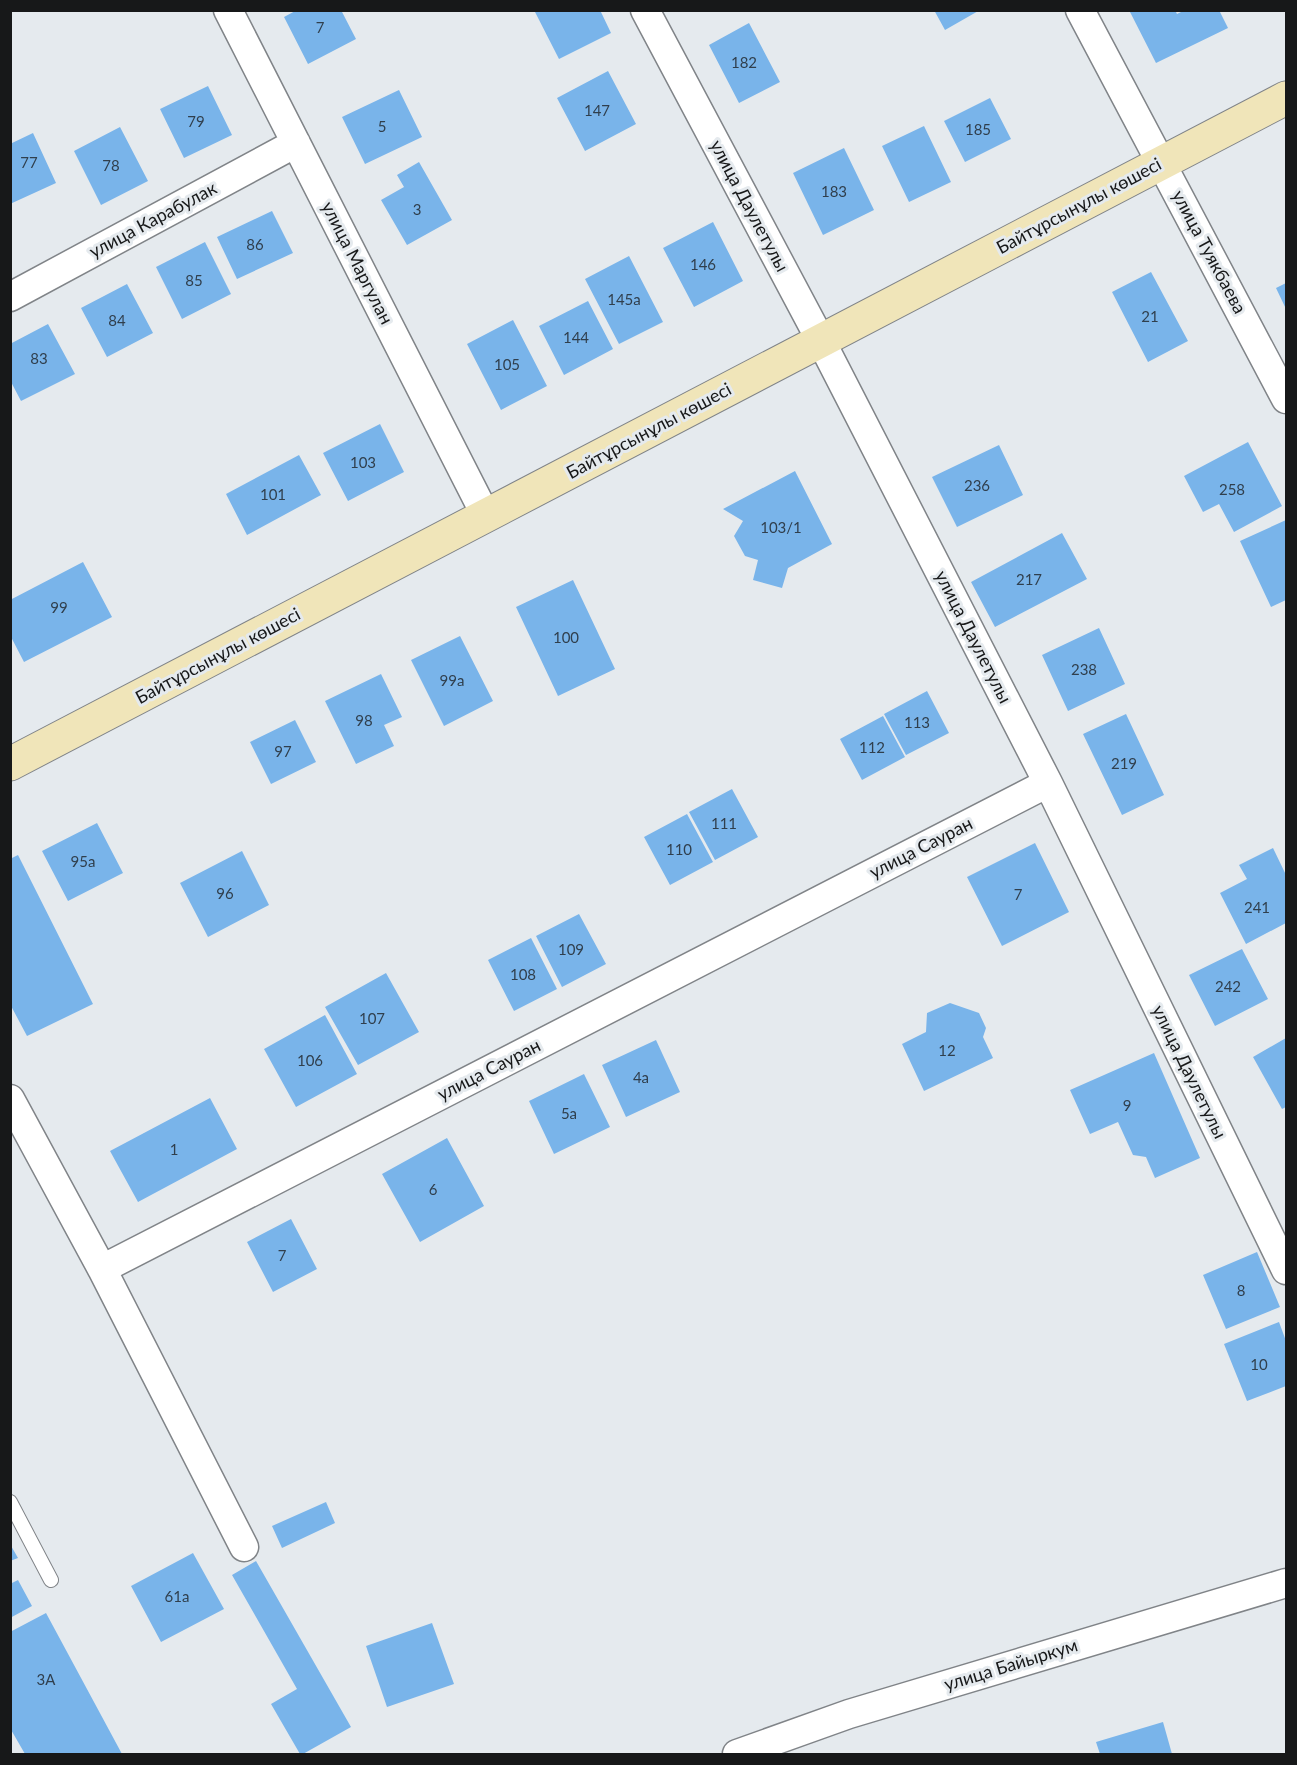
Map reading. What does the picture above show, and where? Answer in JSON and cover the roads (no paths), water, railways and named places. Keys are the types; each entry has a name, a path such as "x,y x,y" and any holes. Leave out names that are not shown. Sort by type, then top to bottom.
{"main road":[{"name":"Байтұрсынұлы көшесі","path":"10,764 1287,98"}],"street":[{"name":"улица Маргулан","path":"228,10 486,516"},
{"name":"улица Даулетулы","path":"645,10 821,341 1048,783 1287,1270"},
{"name":"улица Туякбаева","path":"1080,10 1287,399"},
{"name":"улица Карабулак","path":"10,297 296,143"},
{"name":"улица Сауран","path":"102,1269 1048,783"},
{"path":"10,1099 102,1269 244,1547"},
{"name":"улица Байыркум","path":"737,1755 849,1714 1287,1583"}],"lane":[{"path":"10,1503 51,1580"}]}
